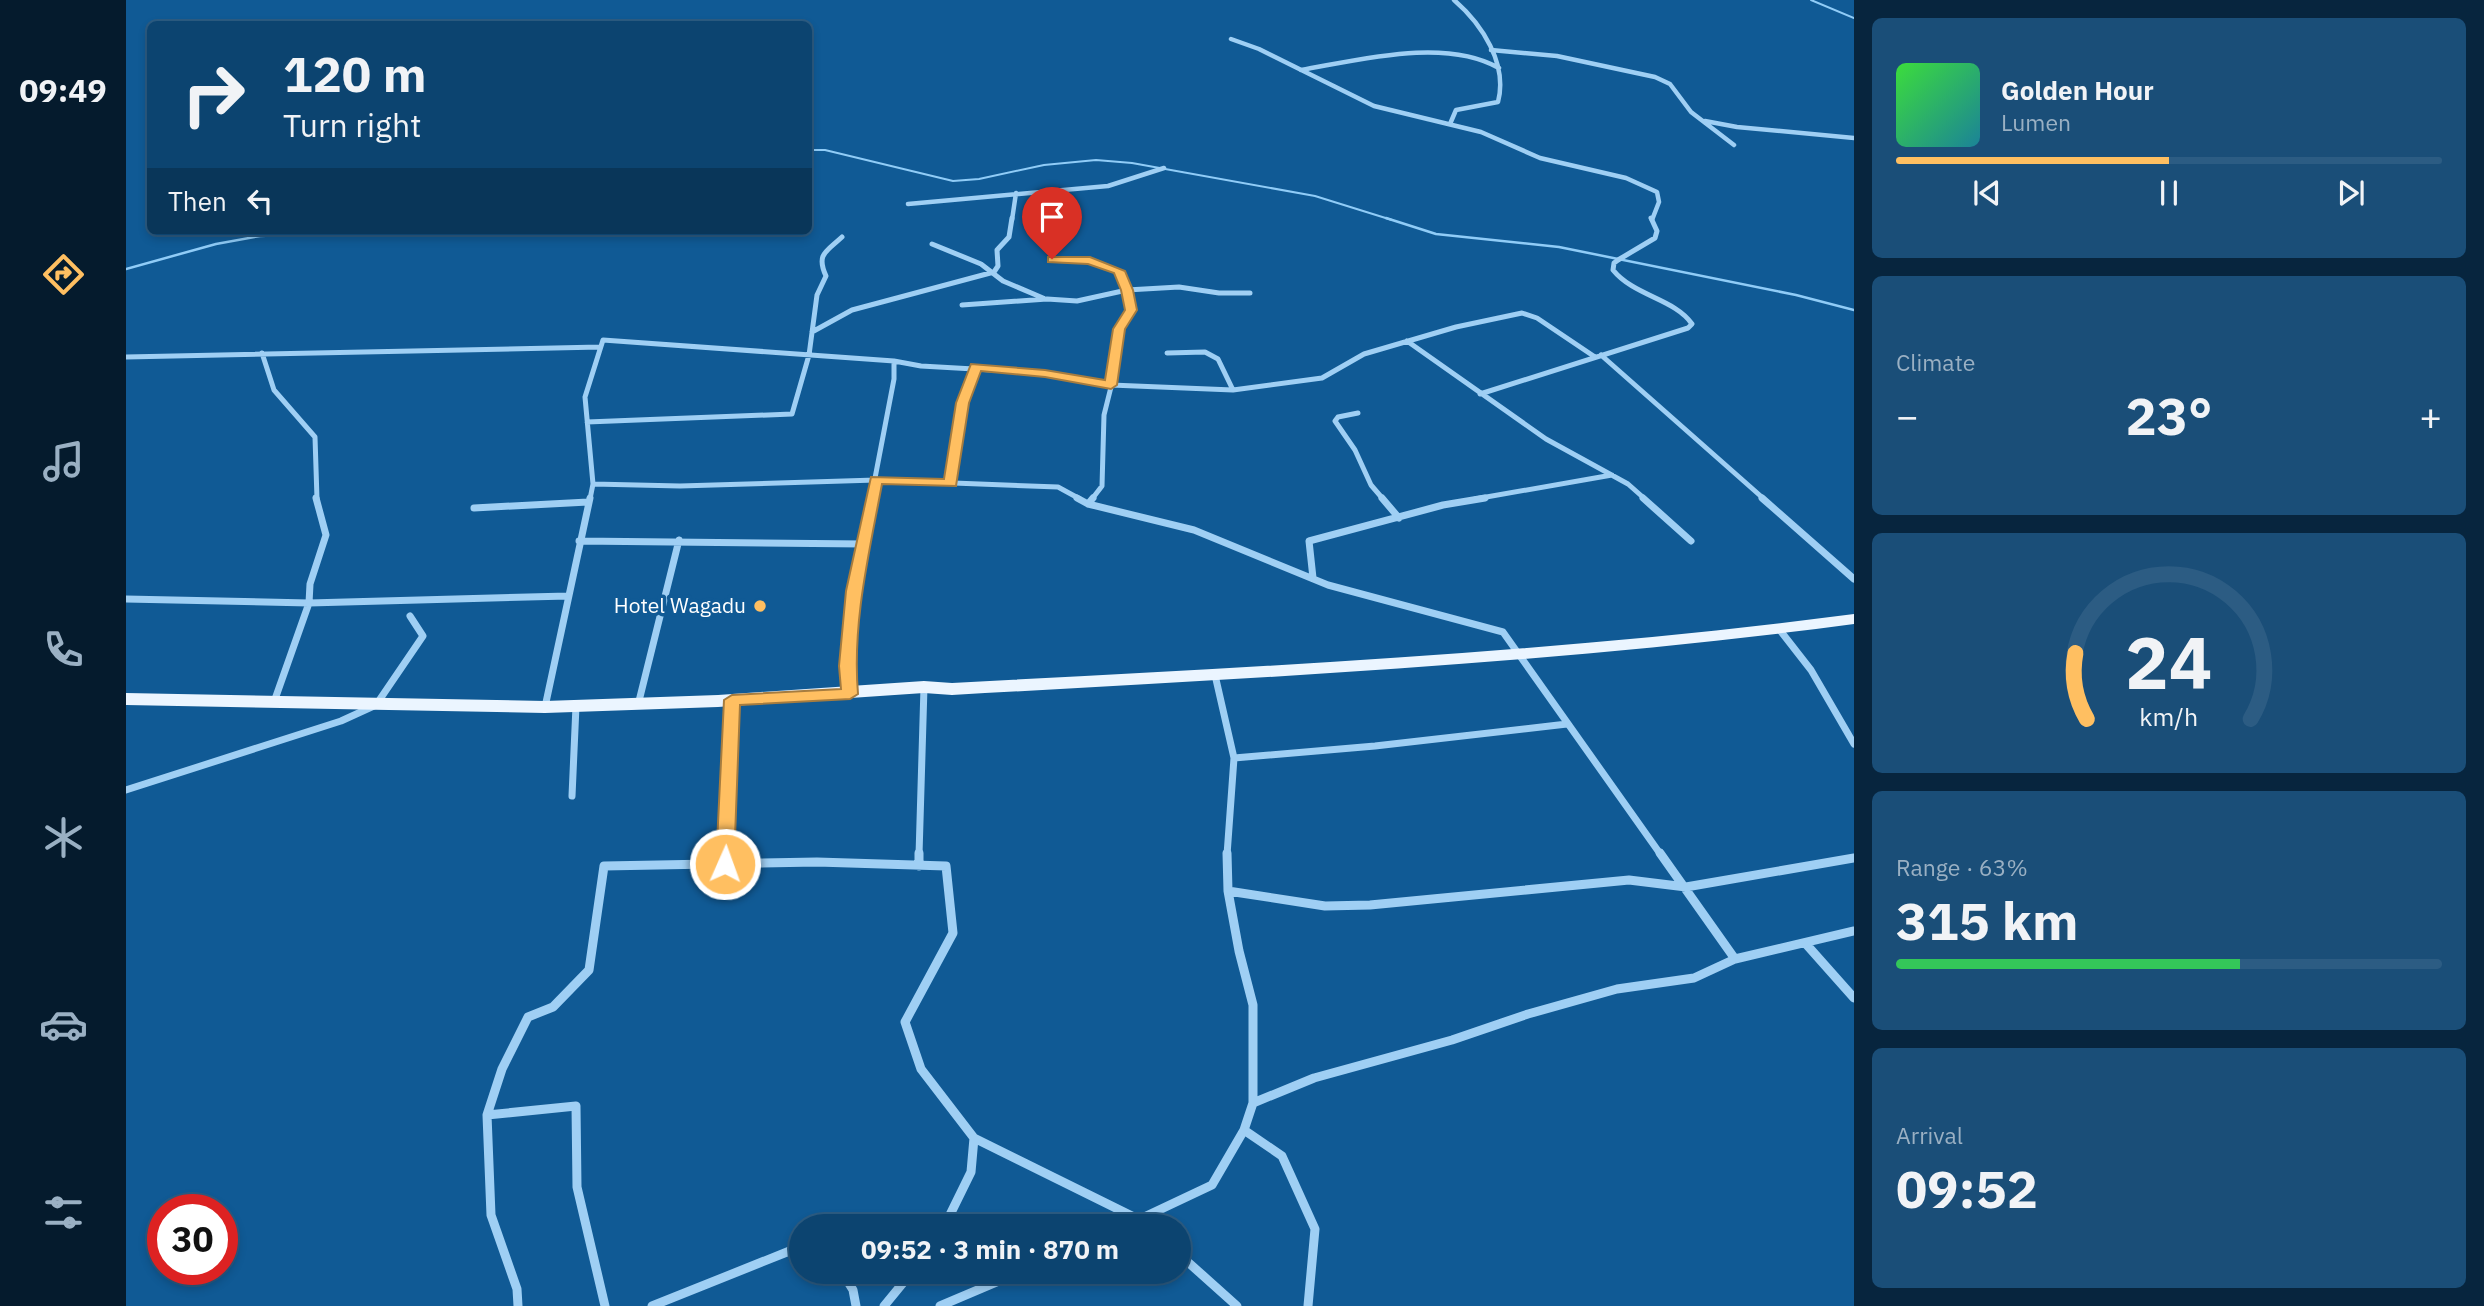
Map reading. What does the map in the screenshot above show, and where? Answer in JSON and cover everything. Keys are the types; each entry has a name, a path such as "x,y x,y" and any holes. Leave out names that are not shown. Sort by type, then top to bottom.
{"main road":[{"path":"126,699 545,707 638,705 850,694 924,687 952,689 1362,667 1779,629 1854,619"}],"street":[{"path":"1450,124 1456,110 1498,102 1502,85 1499,68 1471,14 1454,0"},
{"path":"1231,38 1374,106 1498,138 1540,158 1626,178 1657,192 1660,202 1651,219 1657,236 1653,241 1622,255 1614,262 1613,271 1628,287 1685,314 1692,324 1688,328 1480,394"},
{"path":"1491,50 1550,55 1655,77 1670,84 1691,112 1734,145"},
{"path":"1301,70 1401,52 1477,58 1499,68"},
{"path":"1703,121 1737,127 1854,138"},
{"path":"908,204 1016,193 1098,189 1139,180 1164,168"},
{"path":"812,332 852,310 994,272 998,266 997,250 1009,237 1016,193"},
{"path":"587,422 792,414 809,355 817,295 826,276 820,262 821,257 842,237"},
{"path":"932,244 994,272 1003,281 1047,299"},
{"path":"1052,259 1090,260 1119,271 1131,310 1119,329 1104,415 1102,486 1088,504"},
{"path":"962,305 1047,299 1077,300 1127,290 1179,287 1219,293 1250,293"},
{"path":"545,707 593,484 584,397 603,340 894,361 921,366 976,367 1045,373 1111,385 1233,390 1322,378 1364,354 1522,313 1537,317 1598,356 1854,579"},
{"path":"1407,341 1546,439 1628,484 1690,541"},
{"path":"126,357 600,348"},
{"path":"1167,353 1205,352 1218,359 1233,390"},
{"path":"262,353 274,390 315,437 315,492 326,535 310,584 309,603 274,703"},
{"path":"850,694 848,666 854,591 894,379 894,361"},
{"path":"951,483 962,403 976,367"},
{"path":"1357,413 1338,416 1335,421 1355,450 1371,485 1399,518"},
{"path":"1313,579 1309,541 1443,505 1612,475"},
{"path":"593,484 680,486 876,480 1058,487 1088,504 1195,530 1313,579 1503,632 1735,959"},
{"path":"474,508 588,502"},
{"path":"638,705 679,540"},
{"path":"579,541 864,544"},
{"path":"126,599 309,603 568,596"},
{"path":"126,790 341,721 376,705 423,636 410,615"},
{"path":"1779,629 1811,670 1854,744"},
{"path":"1159,1214 1212,1185 1244,1130 1254,1103 1253,1004 1239,951 1228,891 1227,860 1234,758 1215,675"},
{"path":"919,866 924,687"},
{"path":"725,864 732,700"},
{"path":"572,796 576,706"},
{"path":"1234,758 1375,746 1567,724"},
{"path":"1228,891 1325,906 1370,905 1629,880 1686,887 1854,858"},
{"path":"519,1306 517,1289 491,1215 486,1115 502,1069 528,1017 553,1007 589,970 604,866 817,862 946,866 953,933 905,1022 921,1069 974,1138 1124,1214"},
{"path":"1254,1103 1314,1078 1452,1040 1528,1014 1617,989 1694,978 1735,959 1854,931"},
{"path":"1806,944 1854,998"},
{"path":"486,1115 576,1106 577,1187 606,1306"},
{"path":"1244,1130 1282,1156 1315,1229 1308,1306"},
{"path":"951,1214 968,1180 975,1146 974,1138"},
{"path":"652,1306 789,1250"},
{"path":"1191,1265 1237,1306"},
{"path":"849,1284 856,1306"},
{"path":"884,1306 902,1284"},
{"path":"940,1306 992,1284"}],"waterway":[{"path":"1811,0 1854,18"},
{"path":"812,150 825,150 953,181 979,179 1044,165 1096,160 1132,163 1315,196 1392,220"},
{"path":"1386,218 1436,234 1559,247 1796,295 1854,310"},
{"path":"126,269 216,244 260,236 284,235"}],"place":[{"name":"Hotel Wagadu","path":"760,606"}],"route":[{"path":"725,864 732,700 850,694 848,666 854,591 876,480 951,483 962,403 976,367 1045,373 1111,385 1116,367 1115,349 1119,329 1131,310 1119,271 1090,260 1052,259"}]}
